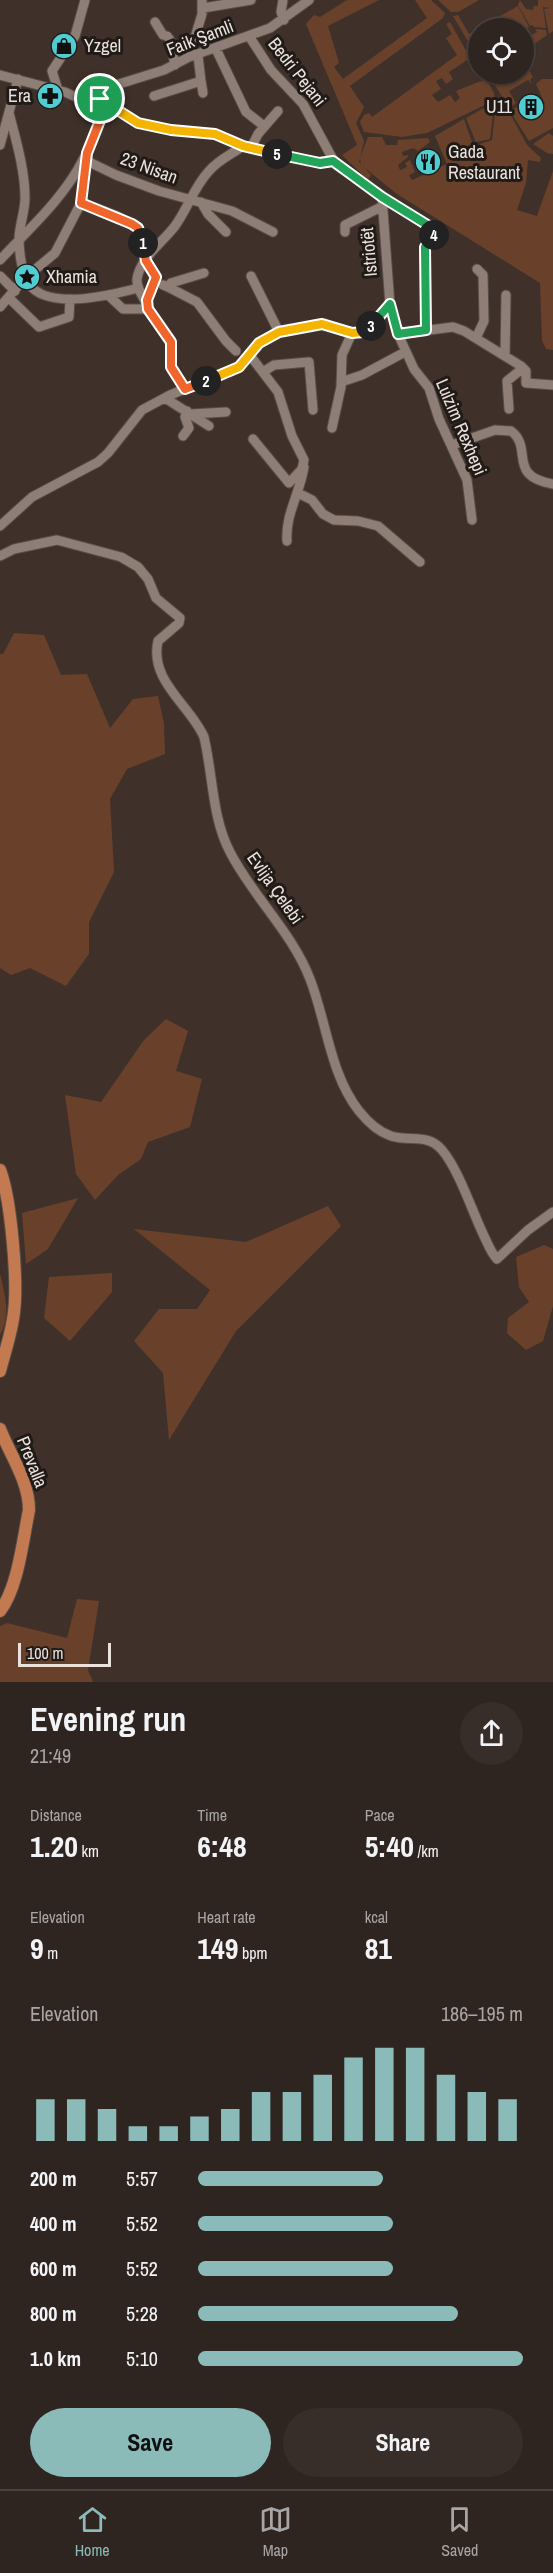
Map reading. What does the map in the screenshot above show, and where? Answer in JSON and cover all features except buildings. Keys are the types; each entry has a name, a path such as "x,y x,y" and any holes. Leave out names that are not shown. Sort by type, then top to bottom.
{"main road":[{"path":"0,1170 6,1193 16,1290 13,1322 0,1368"},
{"name":"Prevalla","path":"0,1429 26,1486 29,1499 29,1510 14,1580 8,1601 0,1611"}],"street":[{"path":"23,80 42,80 52,71 75,36 86,0"},
{"path":"203,93 193,57 202,4 251,0"},
{"path":"283,0 280,12 284,20"},
{"name":"Faik Şamli","path":"100,99 119,84 175,65 284,20 309,0"},
{"path":"155,22 163,35 170,40 175,65"},
{"name":"Bedri Pejani","path":"249,36 271,70 303,104 333,161"},
{"path":"216,49 246,112 264,126"},
{"path":"52,71 58,90"},
{"path":"0,75 58,90 80,99 100,99 138,123 171,130 215,134 247,147 320,163 333,161 382,202 435,231 425,247 426,330"},
{"path":"0,145 9,113 23,80"},
{"path":"154,96 201,81"},
{"path":"0,307 25,278 55,253 81,203 87,157 103,113 100,99"},
{"path":"185,389 171,367 171,342 138,288 137,280 146,261 182,215 210,170 247,147 278,111"},
{"path":"9,113 19,147 25,198 19,240 25,278 30,286 41,293 70,299 138,288"},
{"path":"0,260 54,203 87,157"},
{"name":"23 Nisan","path":"87,157 116,175 190,200 232,211 273,232"},
{"path":"201,202 208,214 226,231"},
{"path":"345,232 345,225 382,202"},
{"name":"Istriotët","path":"382,202 390,304"},
{"path":"81,203 132,224 141,235 160,244"},
{"path":"141,235 146,261 156,277 148,305"},
{"path":"476,338 484,321 483,275 477,268"},
{"path":"168,287 171,283 204,273"},
{"path":"0,276 12,295 39,327 69,317 70,299"},
{"path":"251,276 279,332"},
{"path":"155,282 197,302 236,351"},
{"path":"105,295 123,309 148,305"},
{"path":"505,356 506,295"},
{"path":"0,526 32,496 98,462 108,453 142,410 239,367 259,343 279,332 322,324 352,333 363,332 372,326 390,304"},
{"name":"Lulzim Rexhepi","path":"390,304 405,352 414,369 429,388 439,419 468,483 472,520"},
{"path":"398,334 453,327 476,338 523,368 526,371 526,383 553,385"},
{"path":"332,428 341,382 342,355 352,333"},
{"path":"341,382 362,375 405,352"},
{"path":"249,354 278,392 286,419 305,465 287,522 287,541"},
{"path":"263,372 274,365 309,362 312,410"},
{"path":"509,409 507,381 523,368"},
{"path":"165,398 209,426"},
{"path":"183,436 189,428 185,417 189,413 226,412"},
{"path":"452,445 495,430 511,431 520,441 520,454 528,474 536,481 553,484"},
{"path":"253,439 289,483 305,465"},
{"path":"298,493 312,500 323,514 334,520 358,521 378,526 420,562"},
{"name":"Evlija Çelebi","path":"0,556 14,549 57,540 132,561 143,573 156,598 180,618 179,623 158,641 157,655 161,672 169,689 190,714 204,737 220,829 231,853 299,955 315,993 335,1062 351,1100 364,1116 386,1134 401,1138 427,1139 440,1147 453,1167 476,1220 497,1259 500,1259 528,1230 553,1212"}],"shaded area":[{"path":"347,0 379,0 328,26 339,63 334,67 343,79 427,18 415,0 431,0 445,13 443,18 350,86 364,107 356,123 364,141 359,162 371,175 368,180 342,155 357,145 306,24 314,15 320,17"},
{"path":"438,0 479,0 458,12 451,12"},
{"path":"520,0 526,9 533,10 534,6 538,6 538,0 553,0 553,31 549,34 544,9 550,8 543,7 546,28 534,27 534,18 525,18 518,5"},
{"path":"518,6 524,18 497,18"},
{"path":"458,15 468,32 468,41 453,16"},
{"path":"450,22 468,54 468,59 449,72 453,79 446,84 442,78 436,81 441,89 432,95 438,102 450,95 455,102 460,98 456,91 474,84 489,84 495,100 427,133 402,137 364,132 360,122 364,115 369,113 372,117 457,55 446,38 452,34 446,24"},
{"path":"535,29 546,30 547,35 534,44 534,34 537,32"},
{"path":"542,79 553,79 553,128 529,141 510,111 517,107 525,116 545,104 536,84"},
{"path":"494,84 521,84 509,91 516,103 509,108"},
{"path":"494,104 490,139 476,142 477,145 466,118"},
{"path":"496,104 508,110 527,145 541,158 540,162 528,160 526,183 517,210 537,216 553,171 553,350 546,349 542,340 540,283 397,194 361,165 360,158 368,137 382,137 386,145 397,145 398,140 428,138 430,142 418,151 413,148 402,152 403,156 408,155 408,157 398,165 400,170 407,167 405,163 410,160 415,172 409,175 412,180 447,164 435,136 464,119 477,157 482,158 486,154 485,150 482,151 480,144 492,140"},
{"path":"549,133 553,136 553,154 533,144"},
{"path":"14,633 44,635 61,675 87,674 110,728 133,699 158,696 164,724 165,754 127,769 110,799 114,872 89,922 89,954 66,986 30,968 11,975 0,968 0,654 3,654"},
{"path":"166,1019 188,1031 176,1071 202,1079 190,1127 148,1142 141,1159 118,1175 95,1200 76,1174 65,1095 101,1102 144,1040"},
{"path":"78,1198 48,1249 26,1264 22,1213"},
{"path":"328,1206 341,1226 236,1331 169,1440 163,1373 134,1341 159,1309 197,1309 210,1290 134,1229 246,1242"},
{"path":"544,1245 553,1249 553,1306 543,1341 526,1350 507,1333 508,1318 529,1302 519,1287 516,1257"},
{"path":"112,1273 112,1292 70,1341 44,1318 49,1277"},
{"path":"0,1274 6,1312 0,1335"},
{"path":"77,1599 99,1601 88,1670 93,1682 0,1682 0,1626 7,1623 67,1638"}],"place":[{"name":"Yzgel","path":"64,46"},
{"name":"Era","path":"50,96"},
{"name":"U11","path":"531,107"},
{"name":"Gada Restaurant","path":"428,162"},
{"name":"Xhamia","path":"27,277"}],"route":[{"path":"100,99 123,116 138,123 171,130 215,134 243,146 316,162 327,164 333,161 382,197 429,226 435,233 425,247 426,330 398,334 390,304 380,318 363,332 352,333 322,324 279,332 259,343 239,367 185,389 171,367 171,342 148,309 147,300 156,277 146,261 144,245 138,228 117,216 81,203 87,153 103,113 100,99"}]}
